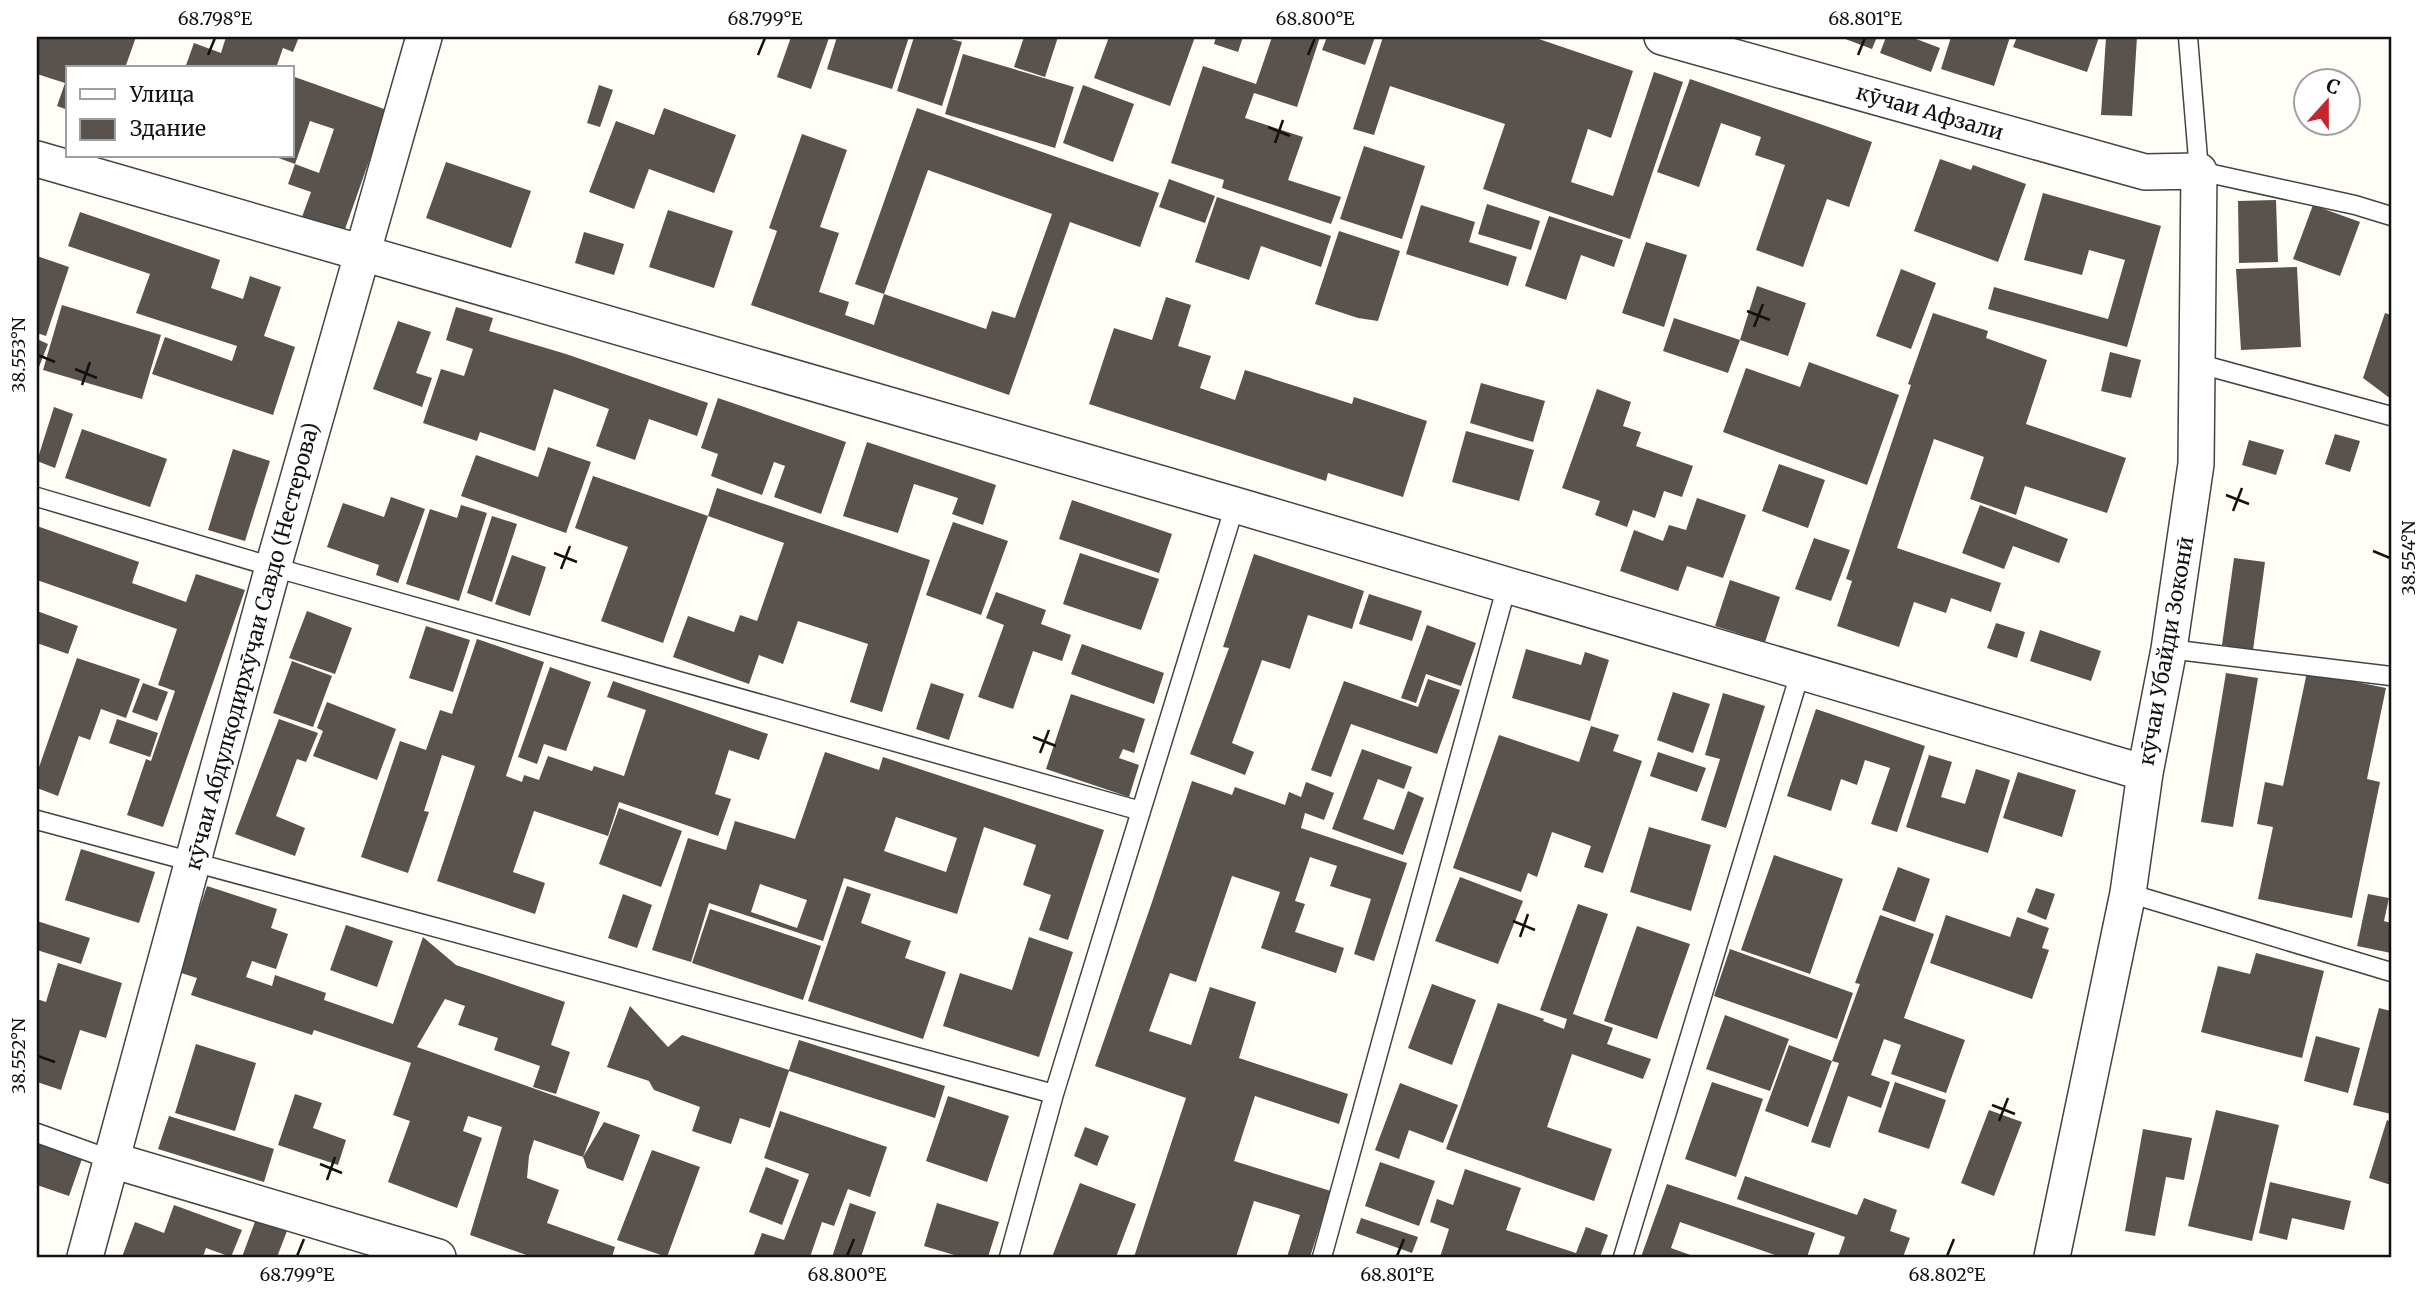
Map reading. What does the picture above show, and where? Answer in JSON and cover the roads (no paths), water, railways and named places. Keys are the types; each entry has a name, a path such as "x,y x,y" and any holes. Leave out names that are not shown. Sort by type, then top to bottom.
{"street":[{"name":"кӯчаи Абдулқодирхӯҷаи Савдо (Нестерова)","path":"85,1257 273,567 424,37"},
{"name":"кӯчаи Афзали","path":"1662,37 2145,172 2199,171"},
{"path":"37,159 1801,670 2146,773"},
{"name":"кӯчаи Убайди Зоконӣ","path":"2052,1257 2128,893 2146,773 2169,649 2196,464 2199,171"},
{"path":"112,1160 438,1257"}],"lane":[{"name":"кӯчаи Убайди Зоконӣ","path":"2188,37 2199,171"},
{"path":"2199,171 2356,205 2391,216"},
{"path":"2196,363 2391,416"},
{"path":"37,497 273,567 1141,811"},
{"path":"1009,1257 1054,1094 1234,505"},
{"path":"1322,1257 1507,585"},
{"path":"2169,649 2391,676"},
{"path":"1623,1257 1801,670"},
{"path":"37,820 1054,1094"},
{"path":"2128,893 2391,972"},
{"path":"37,1133 112,1160"}]}
